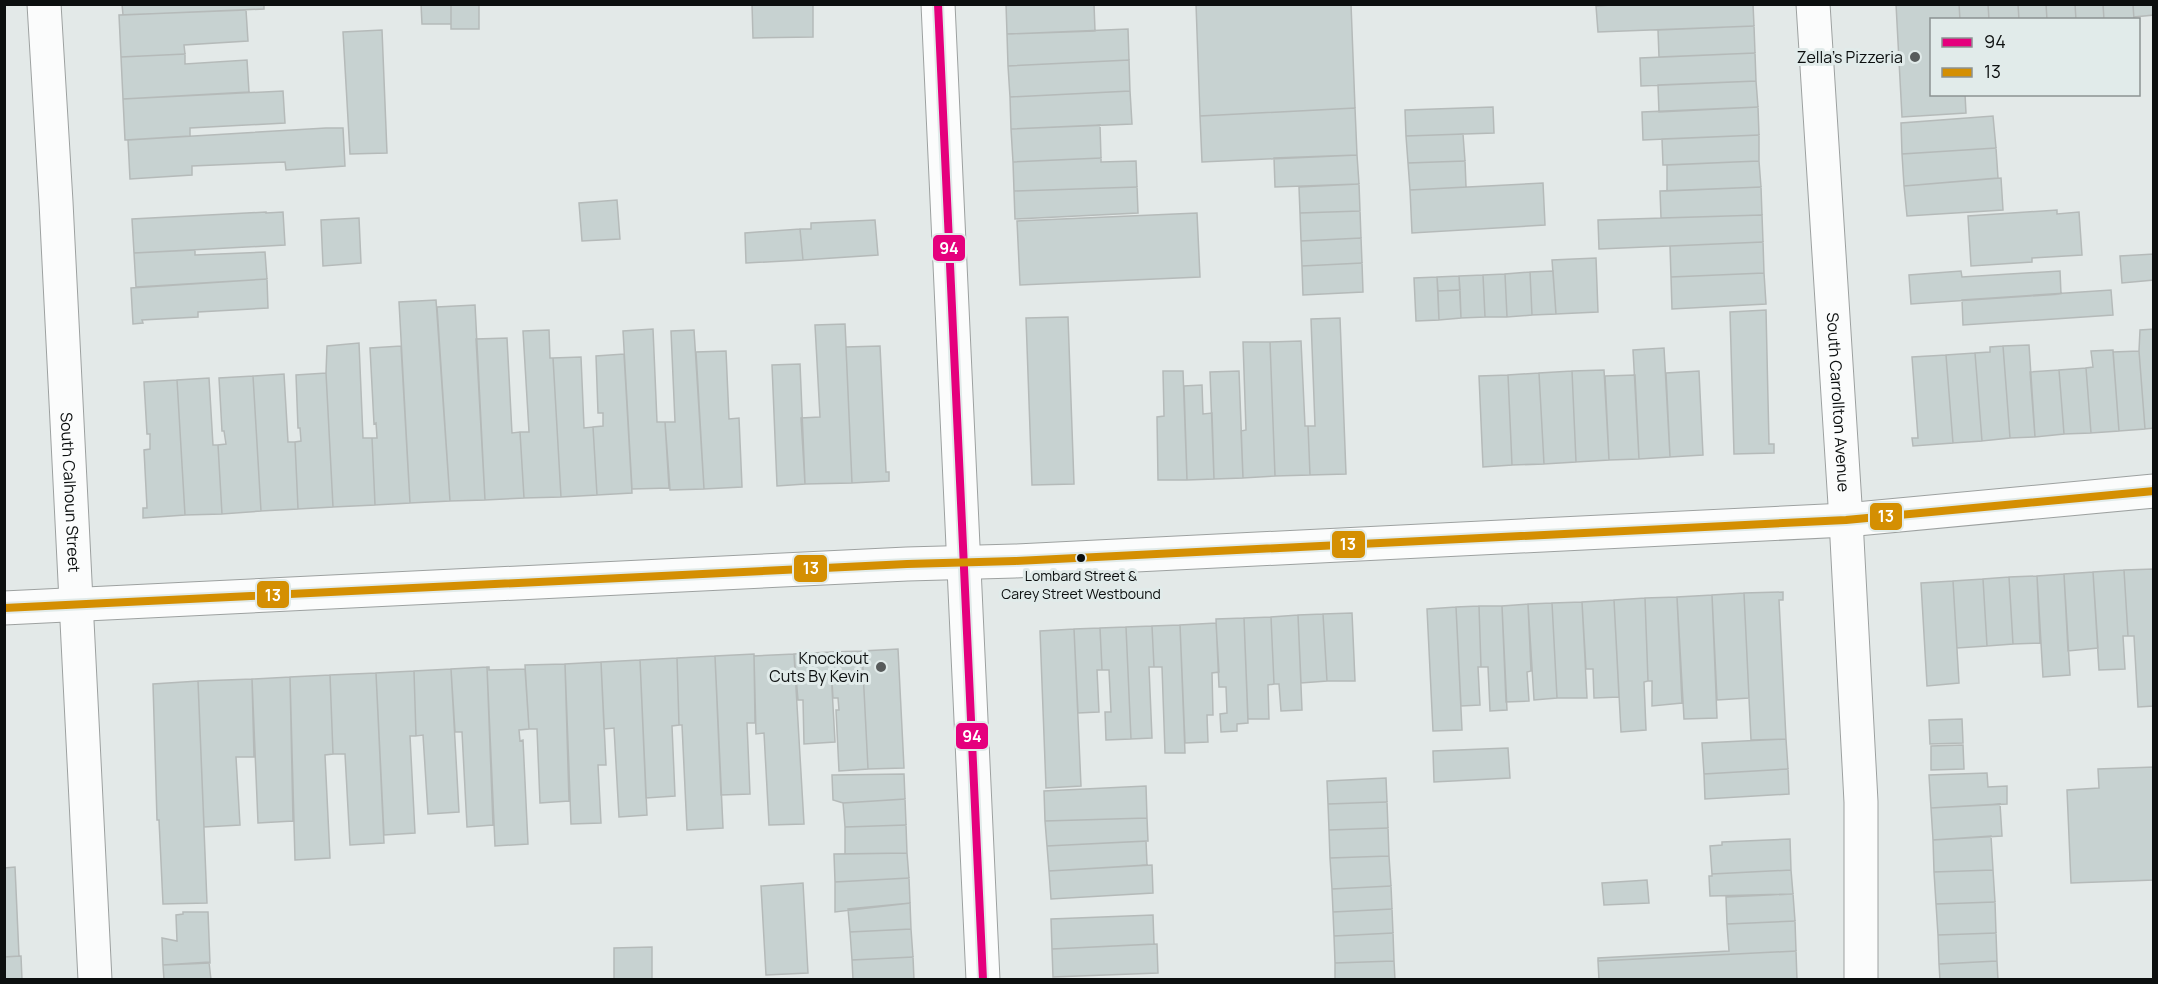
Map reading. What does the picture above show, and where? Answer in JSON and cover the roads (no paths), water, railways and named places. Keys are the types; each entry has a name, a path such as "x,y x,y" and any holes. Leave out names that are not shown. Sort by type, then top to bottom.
{"main road":[{"name":"South Calhoun Street","path":"44,4 94,980"},
{"path":"938,4 983,980"},
{"name":"South Carrollton Avenue","path":"1813,4 1846,520 1861,802 1861,980"},
{"path":"4,608 173,598 1015,561 1846,520 2154,491"}],"place":[{"name":"Zella's Pizzeria","path":"1915,57"},
{"name":"Lombard Street & Carey Street Westbound","path":"1081,558"},
{"name":"Knockout Cuts By Kevin","path":"881,667"}]}
